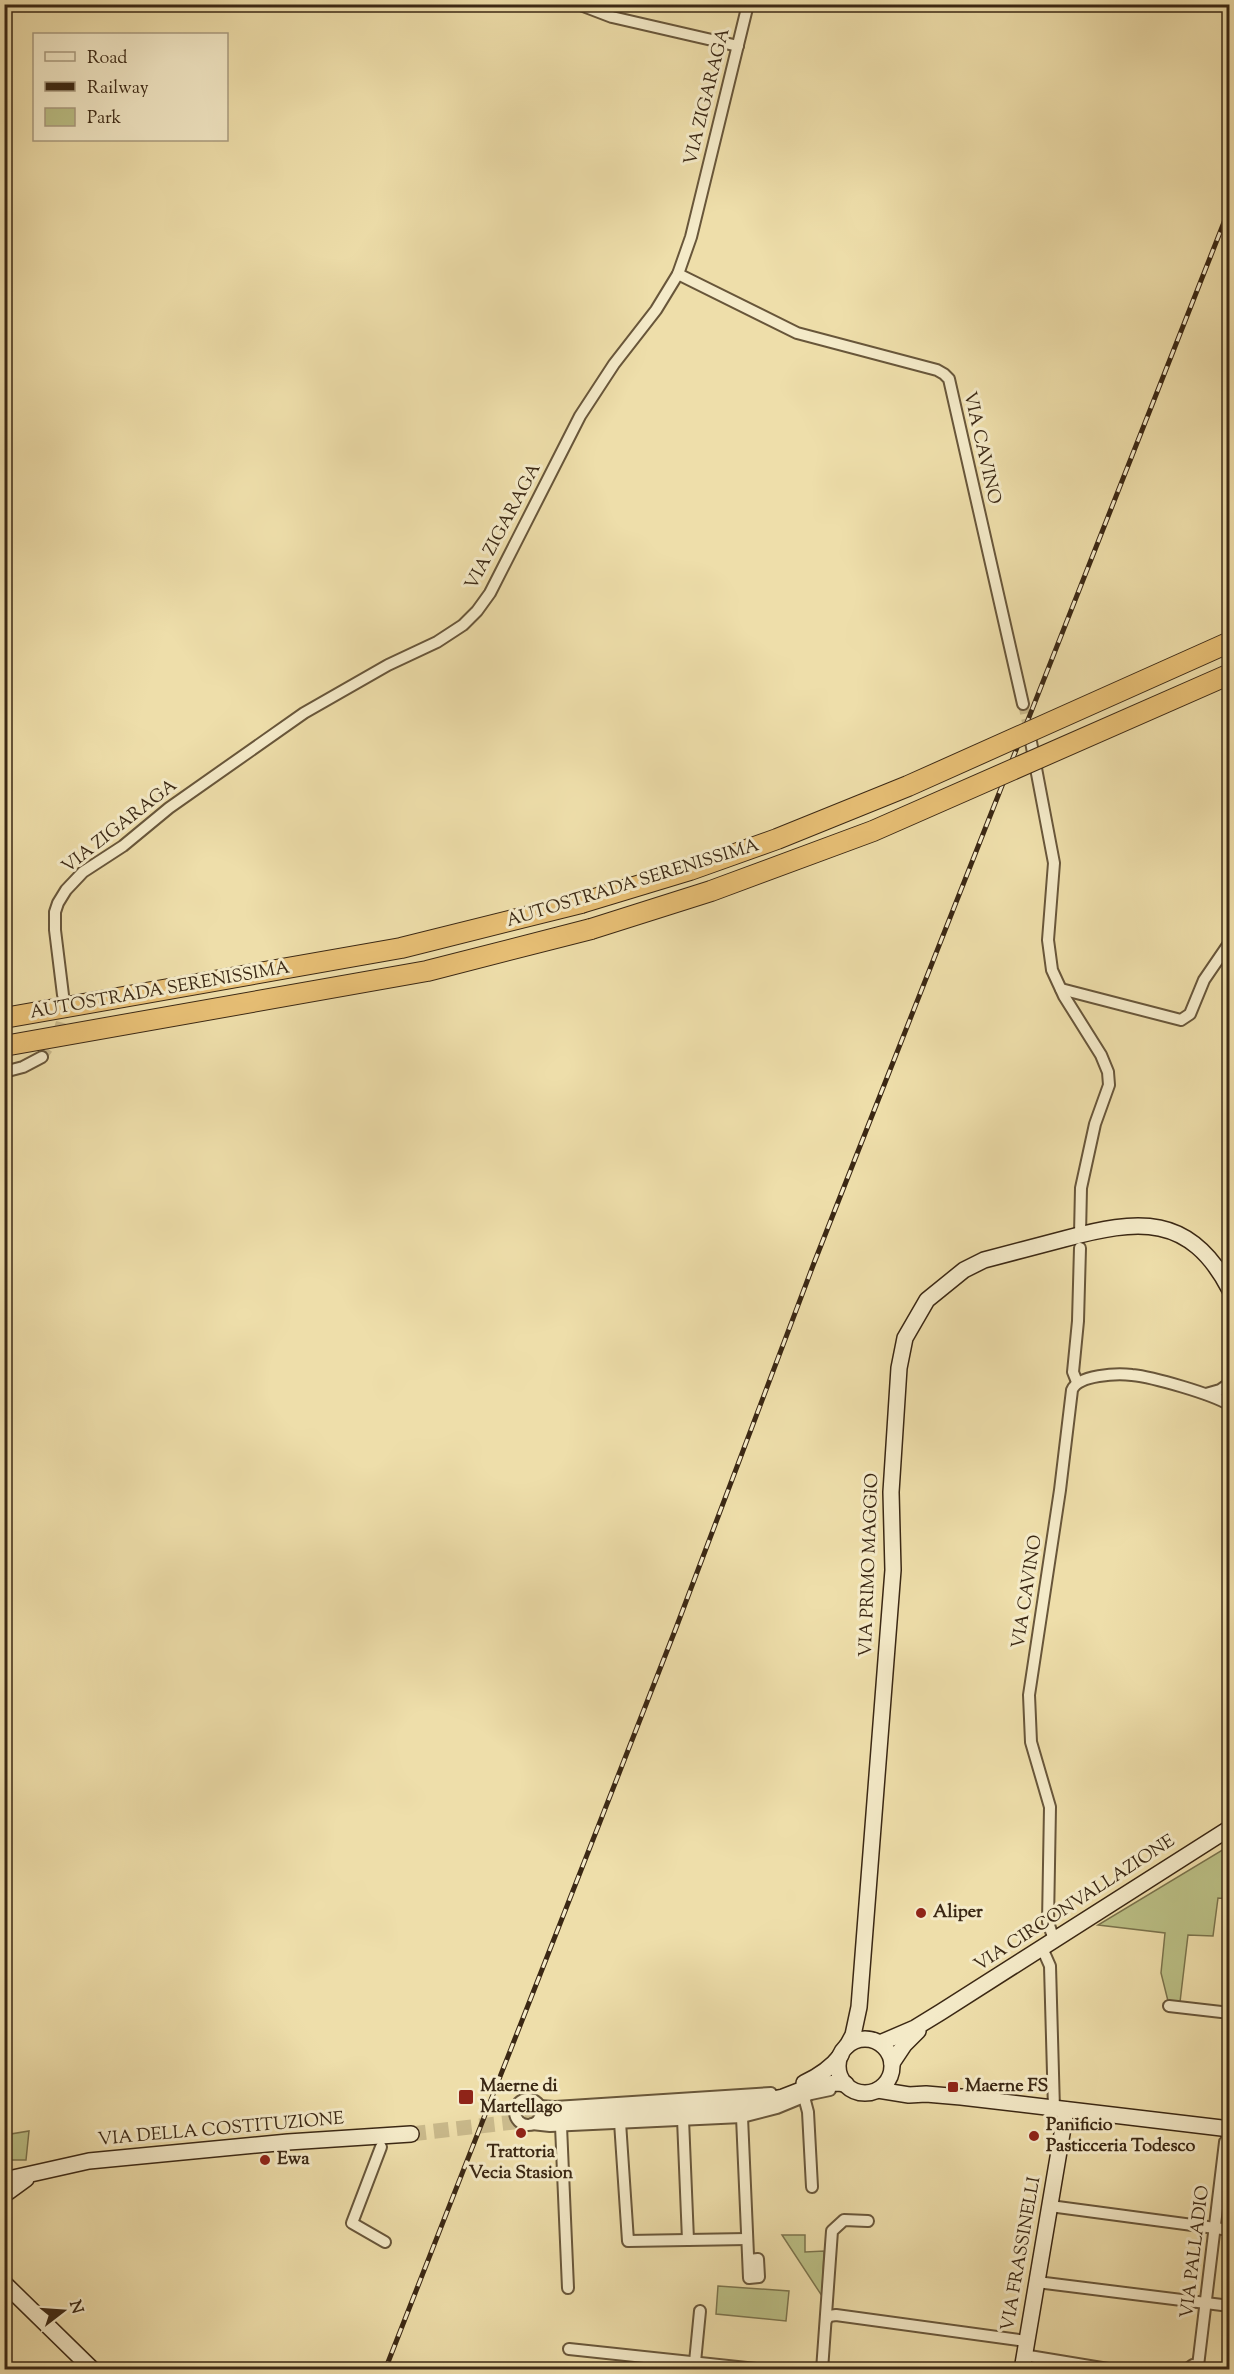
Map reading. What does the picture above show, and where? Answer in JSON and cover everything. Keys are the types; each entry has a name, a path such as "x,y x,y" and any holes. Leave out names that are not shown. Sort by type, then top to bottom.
{"highway":[{"name":"AUTOSTRADA SERENISSIMA","path":"4,1018 402,948 581,903 690,870 777,839 899,790 1230,642"},
{"name":"AUTOSTRADA SERENISSIMA","path":"4,1046 427,971 591,928 711,891 863,835 1230,674"}],"street":[{"path":"578,4 622,19 738,46"},
{"name":"VIA ZIGARAGA","path":"63,995 55,930 58,903 66,890 83,872 123,846 169,808 270,735 304,713 437,642 463,625 490,593 580,416 678,274 691,237 748,4"},
{"name":"VIA CAVINO","path":"678,274 797,333 937,370 949,379 1023,704"},
{"name":"VIA CAVINO","path":"1031,742 1054,863 1048,940 1052,970 1101,1055 1108,1072 1109,1085 1095,1124 1081,1188 1078,1321 1072,1372 1077,1382 1072,1390 1060,1490 1029,1695 1031,1742 1050,1807 1048,1944 1060,2110"},
{"path":"1061,989 1181,1020 1190,1014 1204,980 1230,942"},
{"path":"4,1072 23,1067 42,1057"},
{"name":"VIA PRIMO MAGGIO","path":"844,2050 853,2035 859,2007 893,1570 891,1492 899,1368 905,1338 927,1300 964,1270 984,1260 1080,1241 1118,1226 1150,1226 1167,1229 1185,1237 1200,1248 1216,1267 1230,1290"},
{"path":"1077,1382 1084,1378 1132,1375 1205,1394 1230,1405"},
{"path":"1205,1394 1220,1390 1230,1383"},
{"name":"VIA CIRCONVALLAZIONE","path":"875,2041 915,2028 1230,1828"},
{"path":"1169,2006 1230,2013"},
{"name":"VIA PRIMO MAGGIO","path":"859,2007 862,2025 875,2041"},
{"name":"VIA CIRCONVALLAZIONE","path":"892,2067 911,2036 941,2012"},
{"path":"778,2096 818,2077 856,2041 875,2041 888,2051 892,2067 902,2085 926,2094"},
{"path":"844,2050 839,2068 848,2086"},
{"path":"878,2090 886,2083 892,2067"},
{"path":"532,2124 540,2117 549,2116 739,2106 814,2085 838,2083 864,2093 878,2090 909,2095 926,2094 1060,2110 1226,2135"},
{"path":"568,2288 549,2116 533,2100 526,2099 519,2102 515,2108 515,2115 519,2122 526,2125 549,2116 620,2122 742,2117 777,2108 822,2091 848,2086"},
{"path":"804,2097 808,2112 812,2187"},
{"name":"VIA FRASSINELLI","path":"1024,2355 1050,2206 1060,2110"},
{"path":"742,2117 749,2260"},
{"path":"683,2119 688,2240"},
{"path":"620,2122 628,2241 747,2239"},
{"name":"VIA DELLA COSTITUZIONE","path":"4,2180 89,2161 411,2133"},
{"name":"VIA PALLADIO","path":"1186,2370 1190,2365 1200,2368 1226,2135"},
{"path":"381,2146 352,2223 385,2242"},
{"name":"VIA DELLA COSTITUZIONE","path":"4,2195 36,2173"},
{"path":"1050,2206 1230,2230"},
{"path":"822,2370 832,2231 844,2220 868,2221"},
{"path":"1036,2282 1230,2306"},
{"path":"4,2283 93,2370"},
{"path":"695,2362 700,2311"},
{"path":"826,2320 836,2315 1024,2355 1114,2370"},
{"path":"569,2349 767,2370"}],"green space":[{"path":"1229,1846 1229,1899 1218,1898 1213,1936 1188,1935 1180,2002 1168,2001 1161,1973 1165,1933 1098,1925"},
{"path":"29,2131 26,2160 5,2160 5,2135"},
{"path":"782,2235 805,2235 805,2252 824,2251 822,2296"},
{"path":"718,2286 789,2291 786,2321 716,2314"}],"tunnel":[{"path":"1023,704 1030,736"},
{"path":"42,1057 58,1032 64,1004"},
{"path":"411,2134 547,2118"}],"railway":[{"path":"385,2370 676,1628 814,1263 1230,207"}],"place":[{"name":"Aliper","path":"921,1913"},
{"name":"Maerne FS","path":"953,2087"},
{"name":"Maerne di Martellago","path":"466,2097"},
{"name":"Trattoria Vecia Stasion","path":"521,2133"},
{"name":"Panificio Pasticceria Todesco","path":"1034,2136"},
{"name":"Ewa","path":"265,2160"}]}
